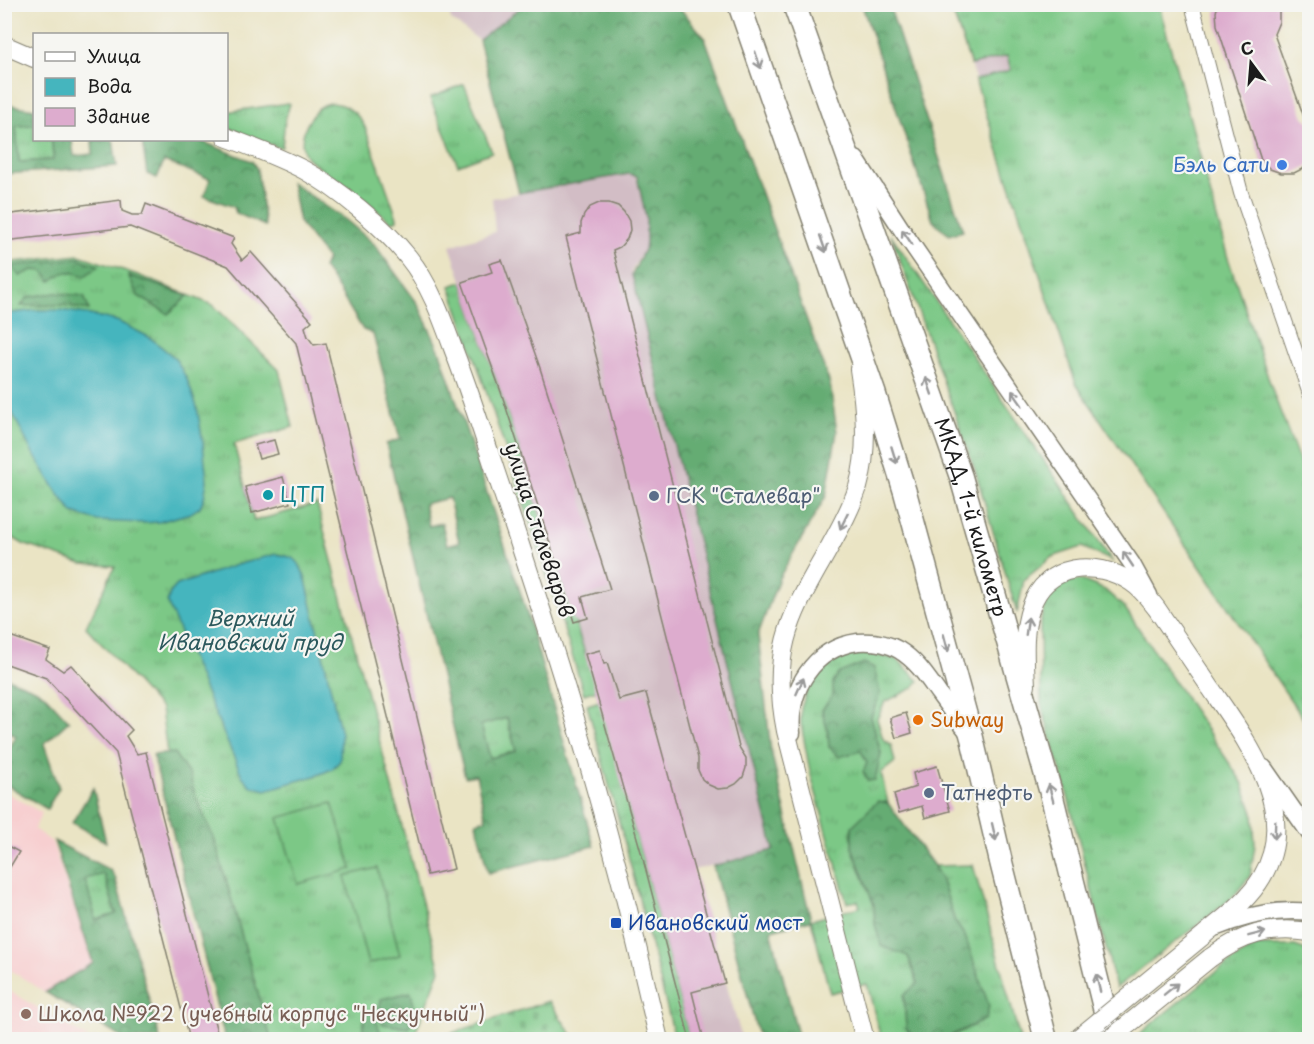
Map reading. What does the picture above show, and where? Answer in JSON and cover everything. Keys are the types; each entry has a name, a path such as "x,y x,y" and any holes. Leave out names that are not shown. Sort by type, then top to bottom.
{"highway":[{"path":"739,4 874,392 905,492 972,738 1046,1040"},
{"name":"МКАД, 1-й километр","path":"794,4 961,477 1051,793 1111,1040"}],"main road":[{"path":"4,45 33,58"},
{"name":"улица Сталеваров","path":"228,138 285,160 307,172 363,212 409,258 434,300 466,382 551,641 614,855 659,1040"},
{"path":"842,300 859,370 864,404 862,471 849,510 793,615 785,640 780,686 781,707 865,1040"},
{"path":"1026,705 1024,642 1027,621 1035,596 1042,586 1051,578 1062,573 1087,568 1100,570 1131,582 1157,609 1243,736 1260,767 1272,802 1275,819 1274,846 1269,862 1263,876 1250,894 1237,908 1076,1040"},
{"path":"1111,1040 1209,958 1235,941 1253,934 1282,930 1310,932"}],"street":[{"path":"1192,4 1241,193 1310,394"},
{"path":"840,135 902,230 1132,564 1157,609"},
{"path":"795,764 791,726 797,690 805,675 817,661 847,644 883,643 915,661 972,738"},
{"path":"1243,736 1310,834"},
{"path":"1204,935 1230,921 1264,913 1310,912"}],"shaded area":[{"path":"447,5 525,5 479,40 451,20"},
{"path":"1007,56 1011,70 975,80 971,65"},
{"path":"629,174 636,176 646,218 646,245 631,272 700,538 774,850 694,870 742,1039 690,1039 643,859 585,654 501,392 450,246 495,232 492,198"},
{"path":"4,791 42,813 34,829 52,842 93,964 45,992 5,967"},
{"name":"Школа №922 (учебный корпус \"Нескучный\")","path":"5,988 89,1039 5,1039"}],"green space":[{"path":"525,4 677,5 705,38 830,384 837,432 826,496 779,578 758,635 771,751 811,920 771,930 799,1039 759,1039 713,866 774,850 632,275 646,245 646,218 637,176 629,174 519,193 479,40"},
{"path":"862,5 889,5 963,231 949,235 933,221"},
{"path":"950,5 1159,5 1227,255 1274,395 1309,486 1309,727 1076,384 975,80 1011,70 1007,56 971,65"},
{"path":"464,84 492,152 458,165 430,98"},
{"path":"329,103 350,109 365,127 397,220 390,221 306,156 302,143 305,129 317,110"},
{"path":"4,104 33,109 33,125 16,126 19,162 53,160 52,141 72,141 74,156 93,154 92,141 113,141 117,166 5,174"},
{"path":"290,104 285,120 282,147 279,148 228,127 228,112"},
{"path":"33,125 33,141 52,141 53,160 19,162 16,126"},
{"path":"142,141 201,141 252,161 257,169 265,226 236,213 234,207 204,196 210,179 164,161 157,178 147,174"},
{"path":"291,182 346,220 374,244 418,304 440,352 523,600 594,846 488,873 476,822 486,819 476,775 465,777 386,444 400,439 373,334 363,330 323,268 327,259 299,222","holes":["449,498 459,542 447,545 442,523 429,526 424,504","507,718 516,751 490,758 481,725"]},
{"path":"891,235 1112,561 1082,547 1052,557 1024,580 1017,613 976,473"},
{"path":"79,255 213,305 279,370 293,427 234,444 254,521 317,504 440,970 413,1039 244,1039 168,760 161,709 86,627 115,566 82,564 23,544 5,533 5,263"},
{"path":"78,258 99,266 85,276 66,272 51,281 43,271 33,270 20,276 11,266"},
{"path":"128,275 188,296 168,314 138,296"},
{"path":"462,282 501,392 597,690 584,694 519,489 450,286"},
{"path":"55,293 84,296 89,310 62,305 21,306 28,297"},
{"path":"1081,580 1105,590 1125,608 1242,782 1253,813 1255,845 1250,876 1232,898 1116,988 1066,789 1041,704 1040,623 1047,598 1063,582"},
{"path":"848,654 869,654 897,659 919,681 913,688 885,702 877,719 883,739 891,745 895,762 881,773 888,803 878,801 852,827 852,847 874,905 875,924 908,956 918,984 904,995 906,1027 911,1037 918,1039 881,1039 867,984 830,993 811,920 860,907 858,901 847,903 810,772 801,724 801,708 808,688 826,667","holes":["880,693 871,717 881,753 867,763 861,750 829,747 828,732 822,710 834,695"]},
{"path":"864,663 874,668 880,693 871,717 881,753 875,780 868,781 863,772 867,763 861,751 839,757 829,747 828,732 822,710 833,695 833,682 839,673"},
{"path":"5,677 46,696 69,721 44,744 59,788 47,809 5,784 5,757 16,736 5,730"},
{"path":"600,701 690,1039 675,1039 587,705"},
{"path":"507,718 516,751 490,758 481,725"},
{"path":"174,753 190,776 195,795 215,841 271,1039 225,1039 153,755"},
{"path":"93,788 106,842 72,823"},
{"path":"878,801 888,803 934,866 942,881 955,922 965,936 989,1006 986,1019 952,1035 949,1039 911,1037 906,1027 904,995 918,983 908,956 881,946 875,924 874,905 852,847 852,826"},
{"path":"332,803 352,869 298,884 278,818"},
{"path":"54,841 110,870 115,877 160,1039 124,1039 45,992 93,963","holes":["104,874 116,914 96,920 85,879"]},
{"path":"973,865 1020,1039 949,1039 986,1019 965,936 955,922 942,881 934,866"},
{"path":"377,868 400,955 368,964 345,876"},
{"path":"104,873 116,914 96,920 84,879"},
{"path":"1254,946 1295,946 1309,951 1309,1039 1133,1039 1213,974"},
{"path":"411,992 416,1014 409,1028 383,1024 376,1012 381,999"},
{"path":"549,1001 575,1039 434,1039"},
{"path":"372,1010 383,1039 361,1039 366,1011"}],"water":[{"path":"61,310 117,321 149,337 175,358 187,379 197,407 207,481 200,507 191,513 159,522 143,523 97,521 73,513 31,450 5,398 5,314"},
{"name":"Верхний Ивановский пруд","path":"276,554 293,558 301,568 306,580 341,734 340,761 332,769 318,775 266,790 251,786 242,776 167,602 170,593 177,585"}],"building":[{"path":"1218,4 1279,4 1279,22 1274,34 1304,117 1310,122 1310,163 1294,173 1281,173 1270,169 1261,160 1217,25"},
{"path":"121,200 122,211 132,215 142,215 146,204 234,238 231,244 242,260 251,252 312,321 305,327 314,345 326,343 454,869 427,875 296,343 228,266 130,227 4,241 4,215"},
{"name":"ГСК \"Сталевар\"","path":"599,203 618,206 629,221 630,230 627,239 620,247 613,250 739,747 746,758 743,777 728,788 718,789 709,785 702,779 698,770 698,758 566,237 581,233 584,215 590,207"},
{"path":"502,260 539,365 610,589 582,597 588,618 574,622 501,392 462,282 492,272 489,264"},
{"path":"274,440 278,454 259,459 255,445"},
{"name":"ЦТП","path":"283,477 290,503 252,513 245,487"},
{"path":"4,634 50,650 46,659 63,671 71,665 132,730 126,736 137,754 146,752 219,1040 189,1040 116,753 46,678 4,663"},
{"path":"600,650 604,664 607,663 619,700 646,693 725,983 692,992 704,1040 690,1040 643,859 585,654"},
{"path":"906,713 912,733 896,738 890,718"},
{"path":"937,766 950,811 925,818 922,806 899,813 894,794 916,787 913,773"},
{"path":"4,844 19,852 4,877"}],"place":[{"name":"Бэль Сати","path":"1282,165"},
{"name":"ЦТП","path":"268,495"},
{"name":"ГСК \"Сталевар\"","path":"654,496"},
{"name":"Subway","path":"918,720"},
{"name":"Татнефть","path":"929,793"},
{"name":"Ивановский мост","path":"616,923"},
{"name":"Школа №922 (учебный корпус \"Нескучный\")","path":"26,1014"}]}
